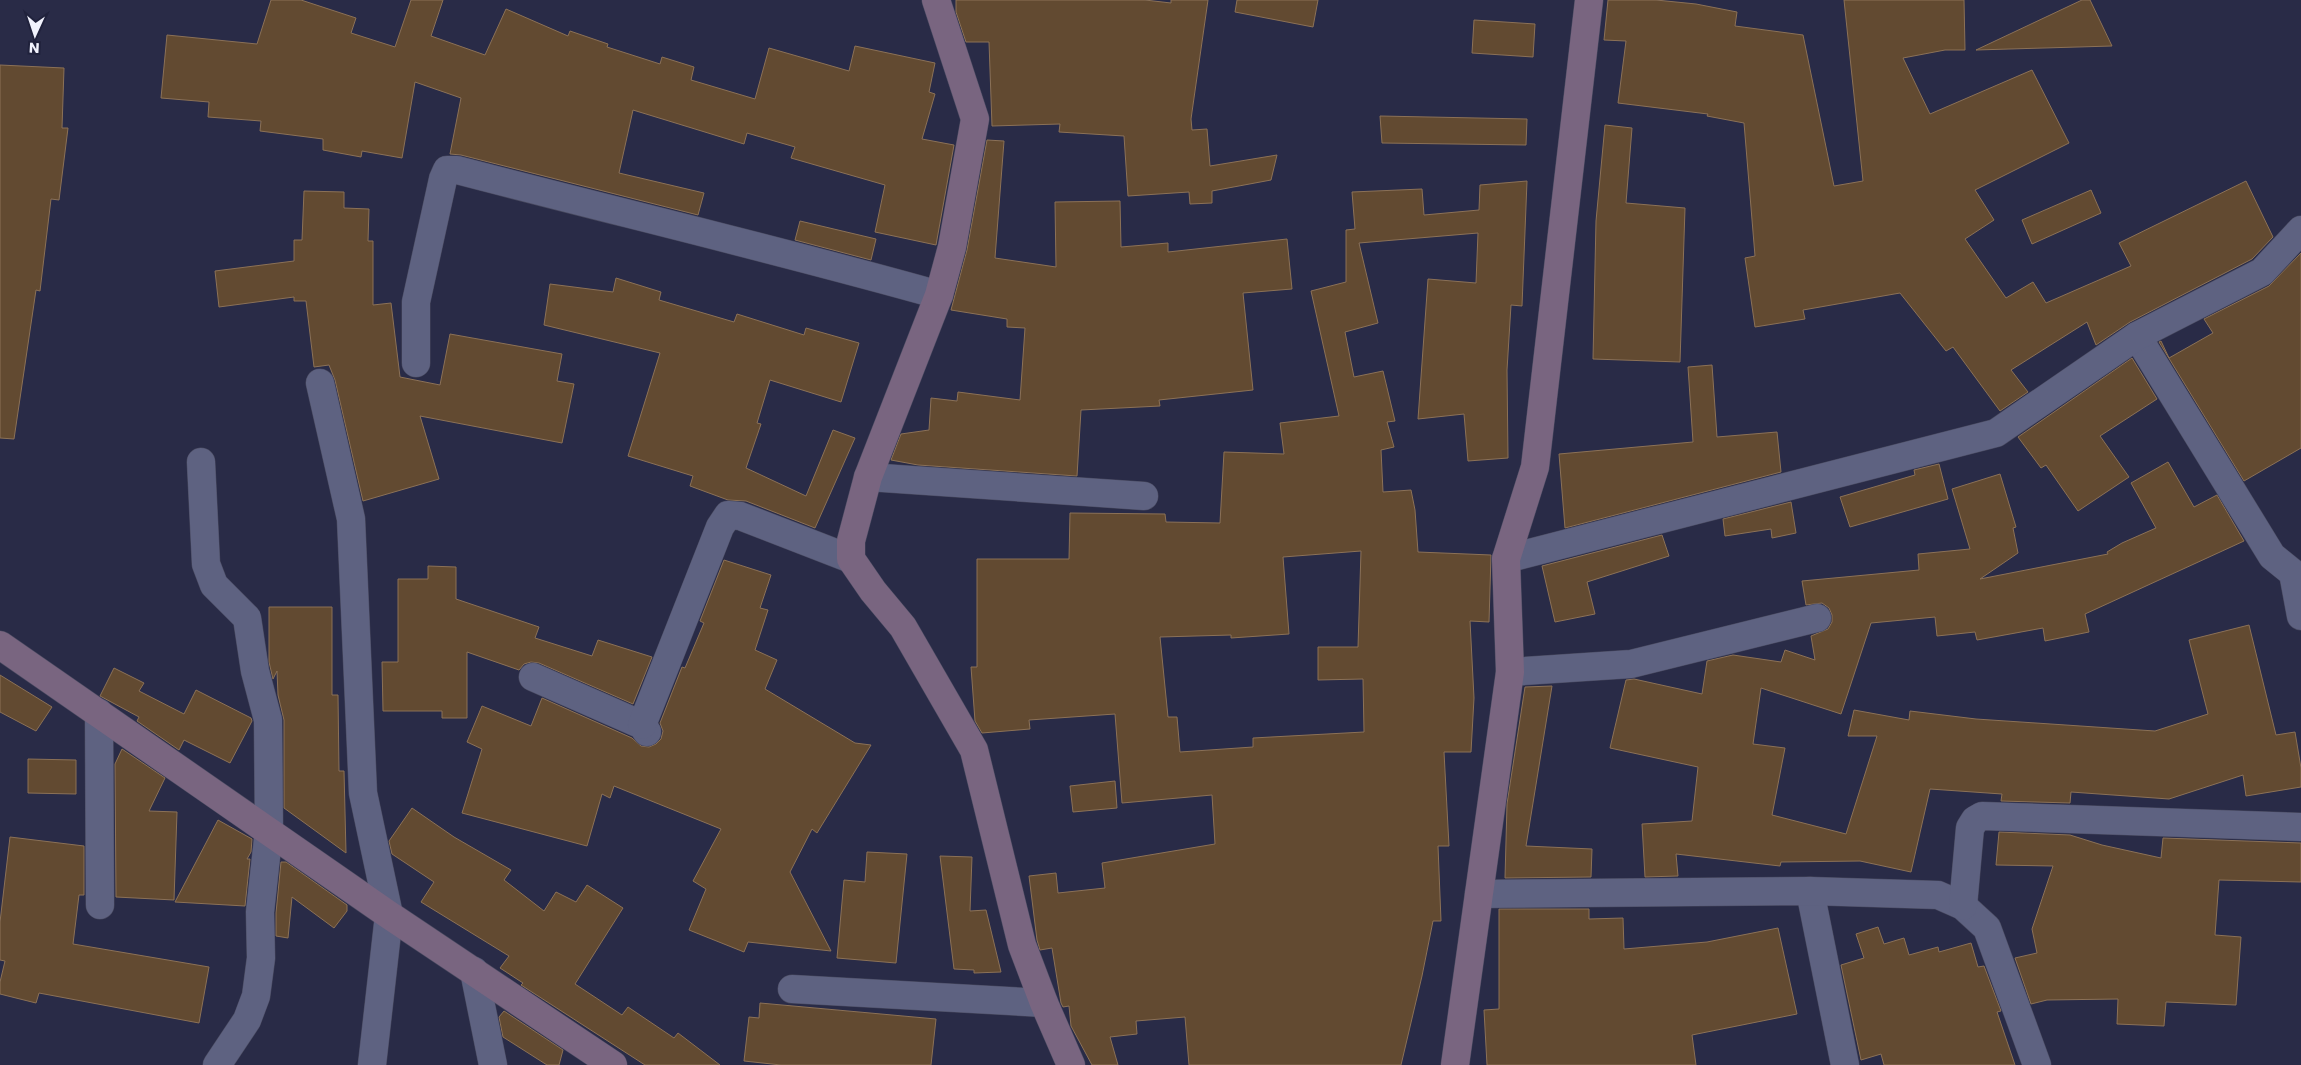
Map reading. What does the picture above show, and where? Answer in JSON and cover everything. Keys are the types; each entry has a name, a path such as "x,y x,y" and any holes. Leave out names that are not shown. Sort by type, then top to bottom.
{"street":[{"path":"851,559 851,540 868,477 939,295 952,248 975,119 936,0"},
{"path":"1456,1065 1510,672 1506,559 1535,467 1589,0"},
{"path":"416,363 416,302 443,179 447,170 457,170 722,239 816,261 939,295"},
{"path":"1506,559 1996,433 2137,336 2262,272 2301,230"},
{"path":"2137,336 2272,556 2297,573 2301,616"},
{"path":"320,383 351,519 363,793 389,915 372,1065"},
{"path":"201,462 206,564 214,585 247,618 255,671 268,720 269,830 260,912 261,958 256,996 247,1020 217,1065"},
{"path":"868,477 1144,496"},
{"path":"533,677 644,728 720,527 728,515 740,516 851,559 873,591 903,627 974,750 1022,945 1044,1003 1071,1065"},
{"path":"1510,672 1631,664 1816,618"},
{"path":"0,645 389,915 613,1065"},
{"path":"99,713 100,905"},
{"path":"1963,906 1970,828 1975,820 1982,816 2301,827"},
{"path":"1479,894 1810,890 1938,895 1963,906 1987,928 2037,1065"},
{"path":"1810,890 1845,1065"},
{"path":"474,972 493,1065"},
{"path":"792,989 1044,1003"}],"building":[{"path":"271,0 301,0 356,18 351,33 395,47 411,0 443,0 431,36 485,55 506,9 568,36 570,31 608,44 607,47 660,64 662,57 694,67 691,80 755,99 769,48 849,71 855,46 935,63 929,92 935,94 922,139 954,145 936,245 875,232 885,185 791,158 795,147 747,133 744,144 633,110 619,173 704,193 698,215 461,155 450,154 461,98 415,82 402,158 362,151 361,157 323,150 323,139 260,131 261,121 208,117 209,102 161,98 167,35 257,44"},
{"path":"956,0 1145,0 1171,3 1171,0 1208,0 1191,119 1192,130 1207,129 1210,166 1277,155 1271,180 1212,191 1212,203 1190,204 1189,192 1128,196 1124,136 1059,132 1060,124 992,126 989,42 966,42 956,12"},
{"path":"1237,0 1318,0 1313,27 1235,12"},
{"path":"1608,0 1656,0 1696,4 1737,12 1735,26 1803,35 1834,186 1863,181 1844,0 1964,0 1965,50 1945,50 1903,58 1930,114 2032,70 2069,143 1975,190 1994,220 1965,239 2006,298 2033,282 2046,303 2131,266 2119,243 2246,181 2273,237 2252,259 2130,322 2096,345 2087,322 2011,370 2028,392 2000,411 1953,347 1946,351 1900,293 1803,310 1805,319 1755,327 1745,258 1755,256 1744,123 1707,116 1708,114 1618,103 1626,41 1604,40"},
{"path":"2082,0 2090,0 2112,46 1976,50"},
{"path":"1474,20 1535,24 1533,57 1472,53"},
{"path":"0,65 64,68 62,128 68,128 59,200 51,199 40,291 36,290 14,439 0,438"},
{"path":"1380,116 1527,119 1526,145 1382,143"},
{"path":"1605,125 1632,128 1626,203 1685,208 1680,362 1593,359 1596,221"},
{"path":"987,140 1004,141 995,258 1056,267 1055,202 1120,201 1121,247 1168,243 1168,252 1287,239 1292,289 1243,293 1253,390 1159,400 1160,406 1081,410 1077,476 918,465 891,460 901,434 929,430 931,398 957,401 958,392 1020,400 1025,328 1007,327 1007,319 951,310 967,250"},
{"path":"1527,181 1522,306 1511,305 1507,370 1508,458 1468,461 1464,414 1418,419 1428,279 1476,283 1478,233 1359,243 1378,323 1345,332 1354,377 1383,371 1395,421 1387,422 1394,447 1381,450 1383,492 1411,490 1415,510 1418,552 1491,555 1489,622 1470,621 1474,698 1471,752 1444,752 1449,846 1438,846 1441,921 1433,921 1401,1065 1189,1065 1185,1017 1136,1021 1137,1034 1110,1037 1118,1065 1092,1065 1071,1026 1069,1006 1063,1007 1061,1003 1052,948 1040,950 1029,876 1056,873 1058,893 1105,888 1102,863 1215,844 1212,795 1122,803 1115,714 1029,720 1030,729 982,733 975,721 971,667 977,667 977,559 1069,559 1070,513 1165,514 1166,522 1220,523 1224,452 1284,454 1280,423 1339,416 1311,291 1346,282 1346,230 1355,229 1352,192 1422,189 1424,215 1479,210 1480,185","holes":["1361,551 1358,647 1318,647 1318,680 1363,679 1364,732 1253,738 1253,747 1180,752 1177,717 1168,717 1160,637 1231,635 1231,638 1289,634 1283,557"]},
{"path":"2091,190 2101,213 2032,244 2022,220"},
{"path":"304,191 344,192 344,208 369,209 368,241 373,241 373,305 391,303 400,377 440,385 450,334 562,354 557,381 574,384 562,443 420,416 439,479 363,501 335,380 329,365 314,367 306,301 294,301 294,297 219,307 215,271 294,261 294,240 302,240"},
{"path":"800,221 876,239 871,260 795,240"},
{"path":"2301,253 2301,448 2244,481 2159,342 2161,341 2169,358 2213,333 2204,319 2269,286"},
{"path":"616,278 661,292 659,300 734,322 737,314 804,335 806,328 859,343 841,402 770,380 757,423 761,424 746,468 806,496 833,430 855,438 815,528 746,501 728,500 690,486 693,476 628,456 660,353 544,325 550,284 613,292"},
{"path":"2132,358 2157,399 2100,436 2129,477 2078,511 2046,465 2041,468 2018,437"},
{"path":"1712,365 1717,437 1777,432 1781,472 1565,528 1559,454 1693,442 1688,367"},
{"path":"2168,462 2194,507 2217,495 2244,541 2085,614 2089,632 2045,641 2043,628 1977,640 1975,632 1937,636 1935,617 1871,623 1841,714 1761,688 1753,744 1785,748 1772,815 1846,834 1877,736 1848,736 1854,710 1909,720 1910,711 1976,719 2155,731 2208,714 2189,640 2249,625 2276,735 2295,732 2301,768 2301,787 2246,796 2243,775 2169,799 2071,792 2070,803 2001,801 2002,794 1930,789 1911,872 1860,861 1781,862 1780,866 1676,854 1678,876 1645,877 1642,824 1692,821 1698,767 1610,748 1626,680 1634,679 1702,694 1707,661 1733,655 1781,662 1785,650 1815,660 1811,636 1828,629 1832,622 1832,615 1829,608 1822,603 1806,605 1802,581 1919,570 1918,554 1970,549 1952,489 2000,474 2016,527 2013,528 2018,553 1980,579 2108,554 2107,552 2122,543 2156,528 2131,483"},
{"path":"1939,464 1948,499 1850,527 1840,497 1915,475 1914,470"},
{"path":"1791,502 1796,533 1772,538 1771,529 1725,536 1723,519"},
{"path":"1662,535 1669,556 1587,582 1595,614 1555,622 1542,566"},
{"path":"724,560 771,575 760,608 768,610 755,650 777,660 765,689 855,743 871,745 817,833 812,829 790,872 831,951 748,942 744,952 689,930 706,889 693,881 721,829 614,786 610,798 602,794 587,846 462,813 482,749 467,742 482,706 531,726 542,698 632,738 641,746 649,747 656,744 661,739 663,731 660,723 682,667 685,668 704,623 700,621"},
{"path":"428,566 456,567 456,599 539,627 535,638 592,656 598,640 652,657 633,704 539,663 531,662 524,664 519,670 467,652 467,718 442,718 442,711 383,711 382,662 398,662 398,579 428,579"},
{"path":"269,607 332,607 332,695 338,695 339,771 344,771 346,853 284,808 284,720 278,695 277,671 273,679 269,662"},
{"path":"114,668 144,683 139,691 184,714 196,690 251,718 252,721 230,763 184,740 179,750 137,721 139,717 100,696"},
{"path":"0,675 52,707 36,731 0,712"},
{"path":"1552,686 1526,846 1592,849 1591,877 1505,878 1507,804 1525,687"},
{"path":"122,749 165,778 149,811 177,812 174,900 116,897 115,764"},
{"path":"28,759 76,760 76,794 28,793"},
{"path":"1115,781 1117,808 1073,812 1070,786"},
{"path":"412,808 454,837 511,870 504,880 544,911 556,892 576,902 587,885 623,908 575,984 622,1015 628,1007 674,1038 678,1033 720,1065 645,1065 521,985 523,983 500,968 509,956 421,902 434,882 392,854 389,841"},
{"path":"218,820 252,839 251,852 247,859 250,859 245,906 175,902"},
{"path":"1999,832 2070,835 2102,845 2161,858 2163,838 2301,843 2301,882 2219,880 2215,935 2241,937 2236,1005 2166,1002 2164,1026 2117,1024 2118,999 2047,1000 2031,1004 2015,958 2037,953 2032,929 2053,866 1996,865"},
{"path":"10,837 84,846 84,895 79,895 73,944 209,967 199,1023 39,993 36,1003 0,994 0,982 5,961 0,960 0,922"},
{"path":"867,852 907,854 896,963 837,958 844,880 865,882"},
{"path":"940,856 972,857 970,911 986,910 1001,972 974,973 974,970 954,969"},
{"path":"281,862 286,862 347,905 347,911 334,928 292,897 288,938 276,936 276,913"},
{"path":"1499,909 1589,909 1589,919 1623,918 1624,949 1707,942 1778,928 1797,1014 1692,1035 1696,1065 1487,1065 1484,1010 1499,1009"},
{"path":"1878,927 1884,944 1904,938 1909,955 1938,947 1939,952 1971,943 1978,967 1984,966 2001,1011 1997,1012 2015,1065 1884,1065 1881,1054 1861,1060 1841,965 1864,958 1856,934"},
{"path":"760,1003 936,1019 931,1065 781,1065 744,1061 749,1017 759,1018"},
{"path":"504,1011 563,1050 559,1065 547,1065 503,1037 499,1017"}]}
